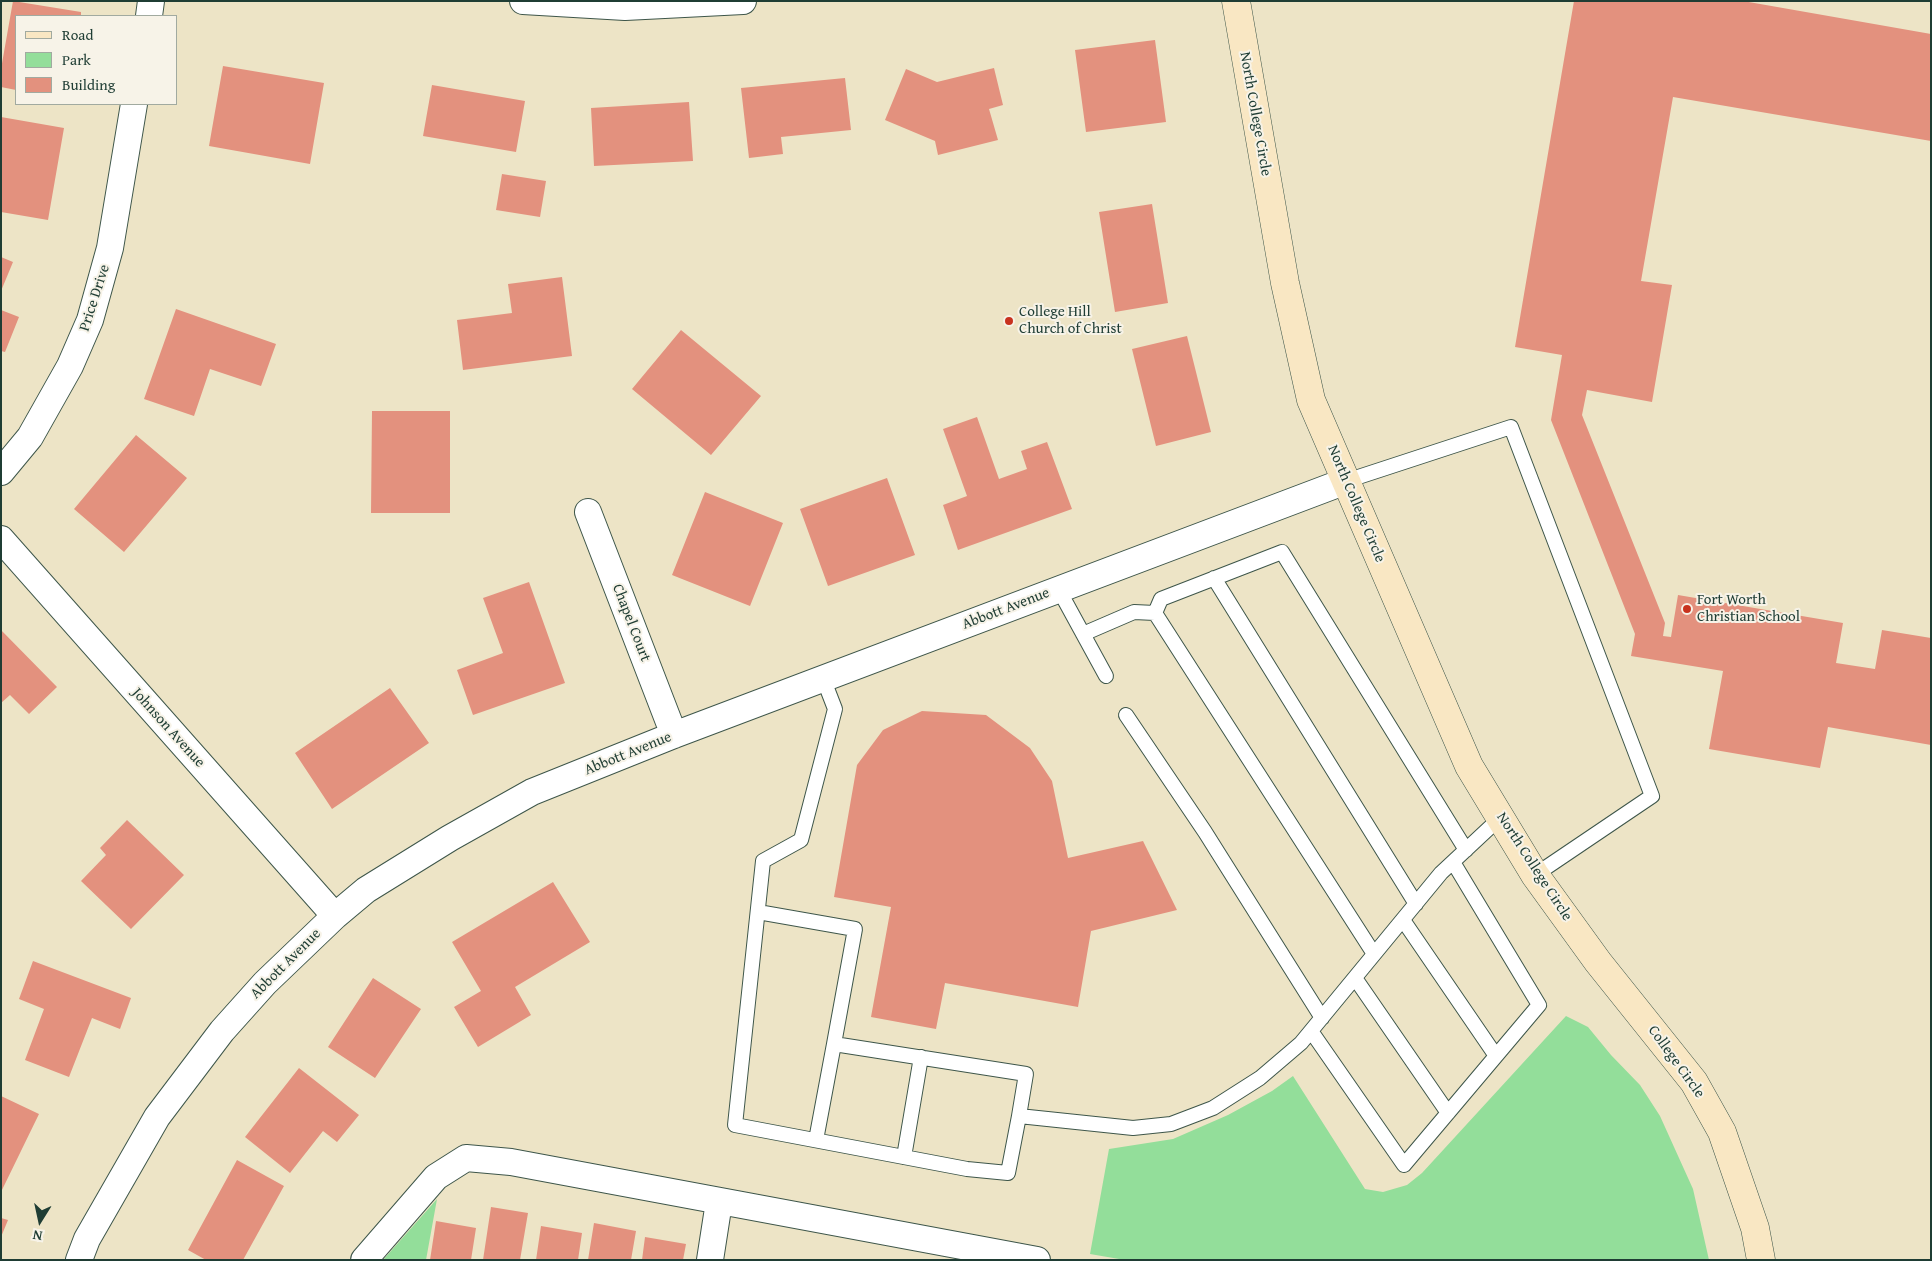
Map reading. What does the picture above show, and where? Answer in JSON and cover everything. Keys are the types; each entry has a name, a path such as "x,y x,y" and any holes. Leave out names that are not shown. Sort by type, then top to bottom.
{"street":[{"path":"149,15 152,1"},
{"path":"523,1 625,7 743,1"},
{"name":"North College Circle","path":"1236,1 1285,283 1311,400 1469,766 1535,875 1598,962"},
{"name":"Price Drive","path":"1,472 30,436 70,366 90,320 110,248 134,105"},
{"name":"Abbott Avenue","path":"79,1260 87,1239 156,1117 222,1031 265,983 335,916 366,890 450,838 532,792 674,735 1346,481"},
{"name":"Chapel Court","path":"588,512 674,735"},
{"name":"Johnson Avenue","path":"1,539 335,916"},
{"name":"College Circle","path":"1598,962 1694,1082 1722,1132 1755,1228 1761,1260"},
{"path":"364,1260 436,1178 466,1158 510,1162 1037,1260"},
{"path":"710,1260 719,1202"}],"lane":[{"path":"1346,481 1511,427 1652,796 1535,875"},
{"path":"1155,613 1161,599 1282,552 1466,850"},
{"path":"1214,578 1416,904"},
{"path":"1058,590 1106,676"},
{"path":"1083,634 1134,612 1155,613"},
{"path":"1155,613 1374,954"},
{"path":"823,678 835,709 801,840 763,861 735,1125 967,1169 1008,1172 1026,1074 834,1044"},
{"path":"1126,715 1205,832 1322,1018"},
{"path":"1019,1116 1134,1128 1171,1124 1213,1108 1260,1078 1301,1043 1441,873 1501,817"},
{"path":"1311,1031 1404,1165 1539,1005 1453,862"},
{"path":"758,912 855,929 816,1140"},
{"path":"1403,920 1496,1056"},
{"path":"1355,978 1448,1113"},
{"path":"904,1157 921,1057"}],"green space":[{"path":"1566,1016 1588,1027 1611,1055 1640,1085 1660,1116 1693,1189 1709,1260 1125,1260 1090,1254 1109,1149 1173,1139 1228,1115 1272,1091 1293,1076 1365,1189 1383,1192 1407,1185 1422,1173"},
{"path":"437,1199 426,1260 383,1260"}],"building":[{"path":"13,1 81,12 81,15 15,15 15,90 1,87 1,69"},
{"path":"1574,1 1743,1 1931,34 1931,141 1673,97 1641,281 1672,285 1652,402 1587,390 1582,415 1665,623 1663,636 1671,637 1678,595 1843,623 1836,663 1875,669 1882,630 1931,638 1931,745 1828,727 1820,768 1709,749 1723,671 1631,656 1635,634 1551,420 1562,355 1515,347"},
{"path":"1155,40 1166,122 1086,132 1075,50"},
{"path":"223,66 324,83 310,164 209,146"},
{"path":"994,68 1003,105 989,109 998,140 938,155 935,141 885,120 906,69 937,82"},
{"path":"845,78 851,130 781,137 783,154 749,158 741,88"},
{"path":"432,85 525,101 516,152 423,136"},
{"path":"689,102 693,161 594,166 591,108"},
{"path":"1,117 64,128 48,220 1,212"},
{"path":"502,174 546,181 540,217 496,210"},
{"path":"1152,204 1168,303 1115,312 1099,212"},
{"path":"1,257 13,262 1,291"},
{"path":"562,277 572,356 463,370 457,320 512,313 508,284"},
{"path":"176,309 276,344 261,386 210,369 194,416 144,399"},
{"path":"1,310 19,317 5,352 1,351"},
{"path":"681,330 761,396 711,455 632,389"},
{"path":"1187,336 1211,432 1156,446 1132,349"},
{"path":"372,411 450,411 450,513 371,513"},
{"path":"977,417 999,479 1027,469 1021,451 1047,442 1072,509 958,550 943,505 967,496 943,429"},
{"path":"136,435 187,478 124,552 74,509"},
{"path":"887,478 915,555 828,586 800,509"},
{"path":"705,492 783,523 750,606 672,575"},
{"path":"529,582 565,683 473,715 457,670 503,653 483,598"},
{"path":"1,630 57,687 29,714 10,695 1,703"},
{"path":"390,688 429,743 332,809 295,753"},
{"path":"922,711 986,715 1030,748 1052,781 1068,858 1143,841 1177,910 1091,931 1078,1007 945,983 936,1029 871,1017 891,907 834,897 857,765 883,730"},
{"path":"127,820 184,875 131,929 81,881 106,855 100,848"},
{"path":"553,882 590,942 515,987 531,1015 478,1047 454,1007 481,991 452,942"},
{"path":"33,961 131,998 120,1029 92,1018 69,1077 25,1060 44,1009 19,999"},
{"path":"373,978 421,1009 375,1078 328,1047"},
{"path":"299,1068 359,1115 337,1142 323,1131 290,1173 245,1137"},
{"path":"1,1096 39,1114 1,1192"},
{"path":"237,1160 284,1186 243,1260 206,1260 188,1250"},
{"path":"491,1207 528,1213 520,1260 483,1260"},
{"path":"1,1218 8,1220 1,1237"},
{"path":"436,1221 476,1228 471,1260 430,1260"},
{"path":"594,1223 636,1231 631,1260 588,1260"},
{"path":"541,1226 582,1233 578,1260 536,1260"},
{"path":"645,1237 686,1244 683,1260 642,1260"}],"place":[{"name":"College Hill Church of Christ","path":"1009,321"},
{"name":"Fort Worth Christian School","path":"1687,609"}]}
